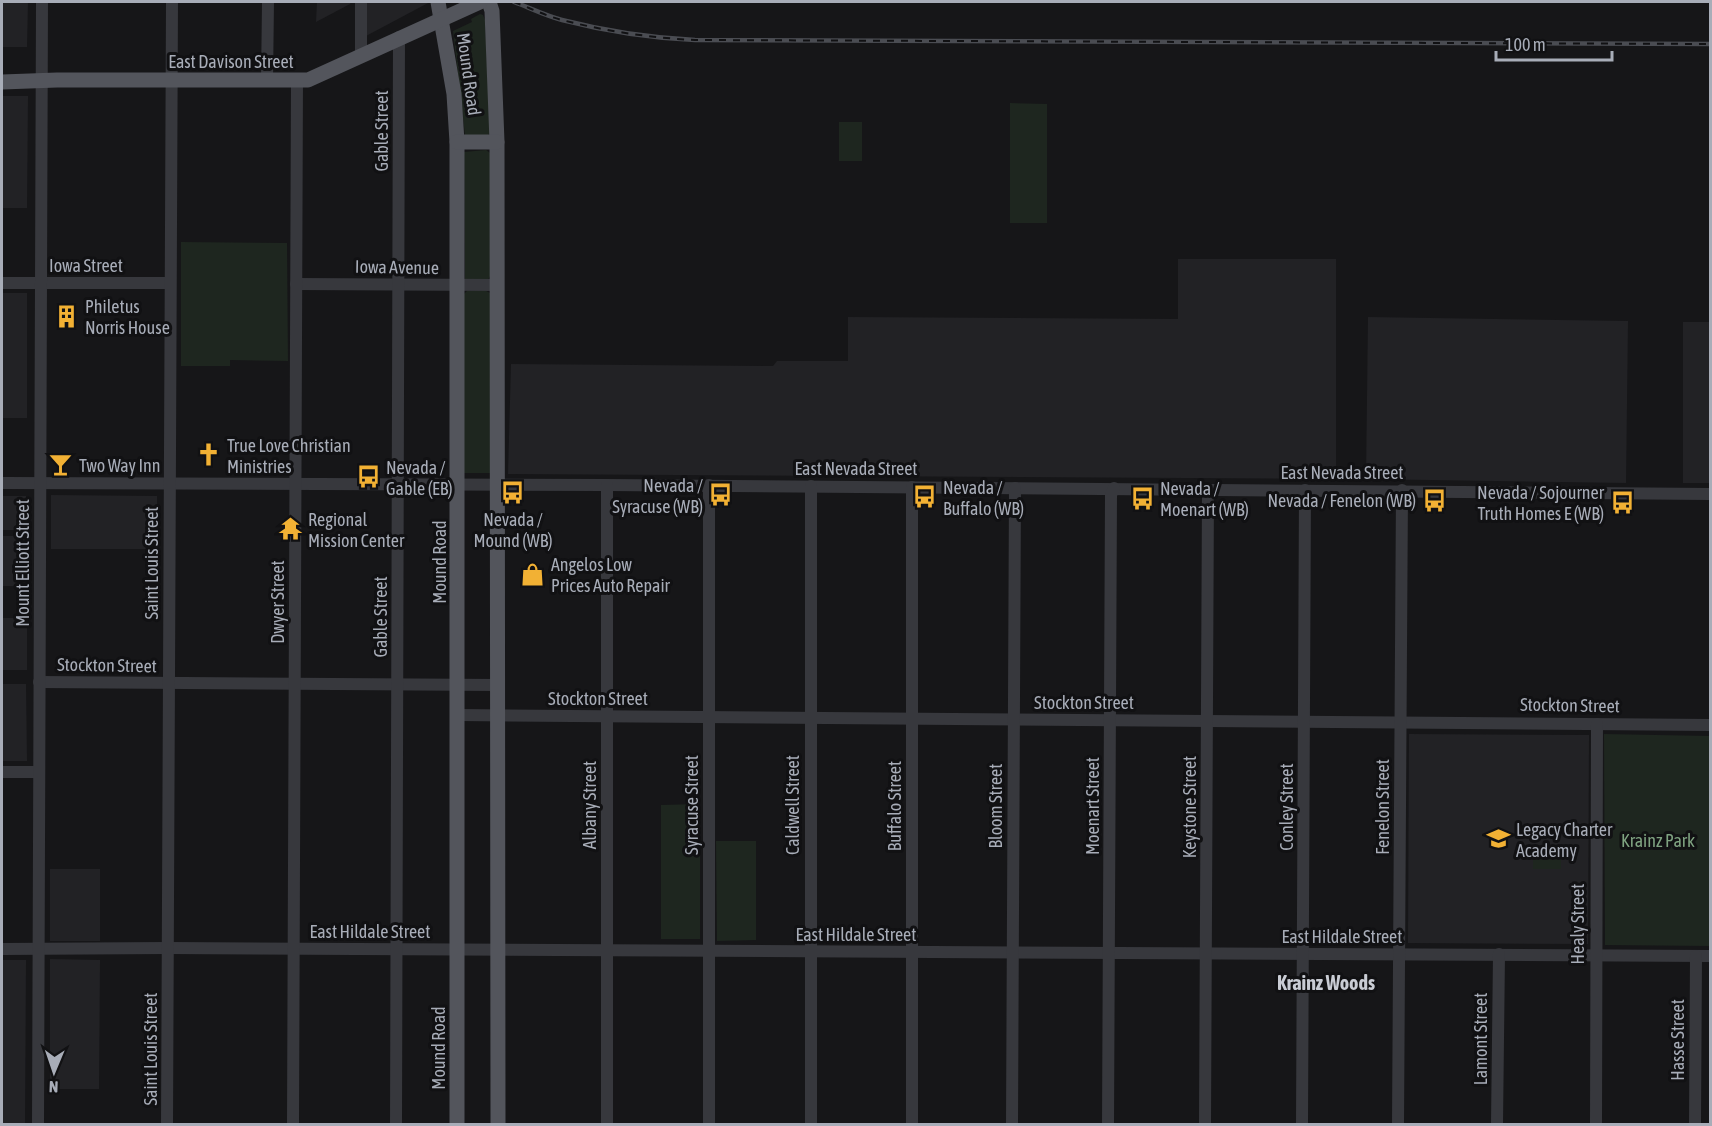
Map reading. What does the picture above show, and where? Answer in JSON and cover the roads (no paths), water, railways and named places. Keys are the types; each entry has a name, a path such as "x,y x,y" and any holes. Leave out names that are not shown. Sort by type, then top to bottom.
{"main road":[{"name":"Mound Road","path":"438,2 454,94 457,142 459,285 457,1125"},
{"name":"East Davison Street","path":"2,82 308,80 480,2"},
{"name":"Mound Road","path":"489,2 492,11 497,142 498,1125"},
{"path":"457,142 497,142"}],"street":[{"name":"Mount Elliott Street","path":"38,1125 42,2"},
{"name":"Saint Louis Street","path":"167,1125 172,2"},
{"path":"267,81 268,2"},
{"path":"361,2 361,56"},
{"name":"Gable Street","path":"396,1125 399,37"},
{"name":"Dwyer Street","path":"293,1125 297,80"},
{"name":"Iowa Street","path":"2,283 170,283"},
{"name":"Iowa Avenue","path":"296,284 498,285"},
{"name":"East Nevada Street","path":"2,483 709,485 1710,494"},
{"name":"Albany Street","path":"607,1125 608,485"},
{"name":"Syracuse Street","path":"709,485 709,1125"},
{"name":"Caldwell Street","path":"810,1125 811,486"},
{"name":"Buffalo Street","path":"912,487 912,1125"},
{"name":"Bloom Street","path":"1012,1125 1015,488"},
{"name":"Moenart Street","path":"1108,1125 1112,493 1114,488"},
{"name":"Keystone Street","path":"1205,1125 1208,489"},
{"name":"Conley Street","path":"1302,1125 1305,490"},
{"name":"Fenelon Street","path":"1398,1125 1402,490"},
{"name":"Stockton Street","path":"39,682 498,685"},
{"name":"Stockton Street","path":"458,715 1710,725"},
{"name":"Healy Street","path":"1596,1125 1597,724"},
{"path":"2,772 39,772"},
{"name":"East Hildale Street","path":"2,949 294,948 1710,956"},
{"name":"Lamont Street","path":"1497,1125 1499,954"},
{"name":"Hasse Street","path":"1695,1125 1696,956"}],"railway":[{"path":"514,2 556,18 595,27 645,36 695,40 1710,44"}],"place":[{"name":"Philetus Norris House","path":"67,316"},
{"name":"True Love Christian Ministries","path":"209,455"},
{"name":"Two Way Inn","path":"61,465"},
{"name":"Nevada / Gable (EB)","path":"368,477"},
{"name":"Nevada / Mound (WB)","path":"513,493"},
{"name":"Nevada / Syracuse (WB)","path":"721,495"},
{"name":"Nevada / Buffalo (WB)","path":"925,497"},
{"name":"Nevada / Moenart (WB)","path":"1142,498"},
{"name":"Nevada / Fenelon (WB)","path":"1434,500"},
{"name":"Nevada / Sojourner Truth Homes E (WB)","path":"1622,502"},
{"name":"Regional Mission Center","path":"290,529"},
{"name":"Angelos Low Prices Auto Repair","path":"533,574"},
{"name":"Legacy Charter Academy","path":"1498,839"}],"district":[{"name":"Krainz Woods","path":"1326,982"}],"park label":[{"name":"Krainz Park","path":"1658,840"}]}
